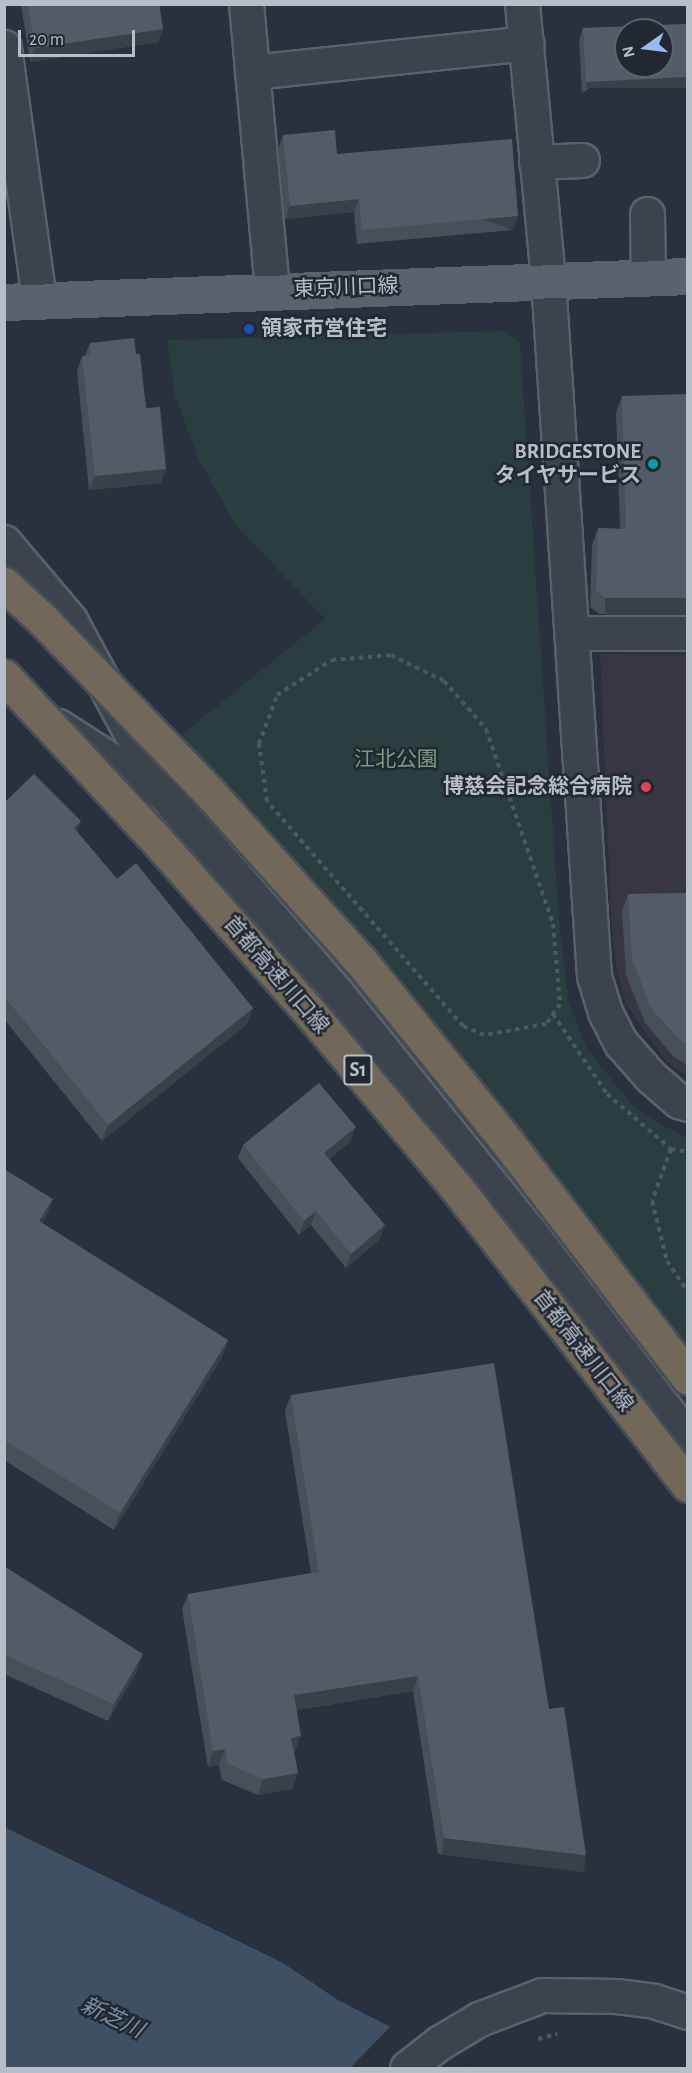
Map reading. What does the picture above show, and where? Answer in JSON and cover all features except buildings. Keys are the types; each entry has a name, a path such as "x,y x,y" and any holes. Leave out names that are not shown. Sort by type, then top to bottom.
{"highway":[{"path":"4,584 43,620 209,792 360,960 508,1143 687,1378"},
{"name":"首都高速川口線","path":"4,676 152,835 308,1009 455,1186 687,1485"}],"main road":[{"name":"東京川口線","path":"4,302 687,276"}],"street":[{"path":"246,4 272,291"},
{"path":"522,4 548,280 594,976 605,1012 621,1043 651,1077 687,1104"},
{"path":"252,72 526,43"},
{"path":"4,47 39,300"},
{"path":"537,162 582,160"},
{"path":"647,214 648,277"},
{"path":"4,542 70,620 163,793 336,992 529,1231 687,1438"},
{"path":"573,633 687,633"},
{"path":"4,693 163,793"},
{"path":"407,2068 439,2043 479,2019 542,1995 616,1996 654,2001 687,2012"}],"path":[{"path":"391,655 444,681 486,729 553,924 560,1004 546,1024 484,1035 463,1026 267,801 259,744 277,695 332,660 391,655"},
{"path":"671,1149 652,1201 667,1261 687,1292"},
{"path":"528,2041 561,2034"}],"shaded area":[{"name":"博慈会記念総合病院","path":"600,654 687,655 687,1075 666,1062 626,1004 616,966 611,919"}],"green space":[{"name":"江北公園","path":"505,331 520,344 559,919 568,1000 587,1049 637,1110 687,1139 687,1371 180,736 325,619 236,525 199,460 175,396 167,340"}],"water":[{"name":"新芝川","path":"4,1827 283,1963 338,2000 470,2068 5,2068"}],"pier":[{"path":"392,2025 471,2066 473,2068 350,2068"}],"place":[{"name":"領家市営住宅","path":"249,329"},
{"name":"BRIDGESTONE タイヤサービス","path":"653,464"},
{"name":"博慈会記念総合病院","path":"646,787"}]}
